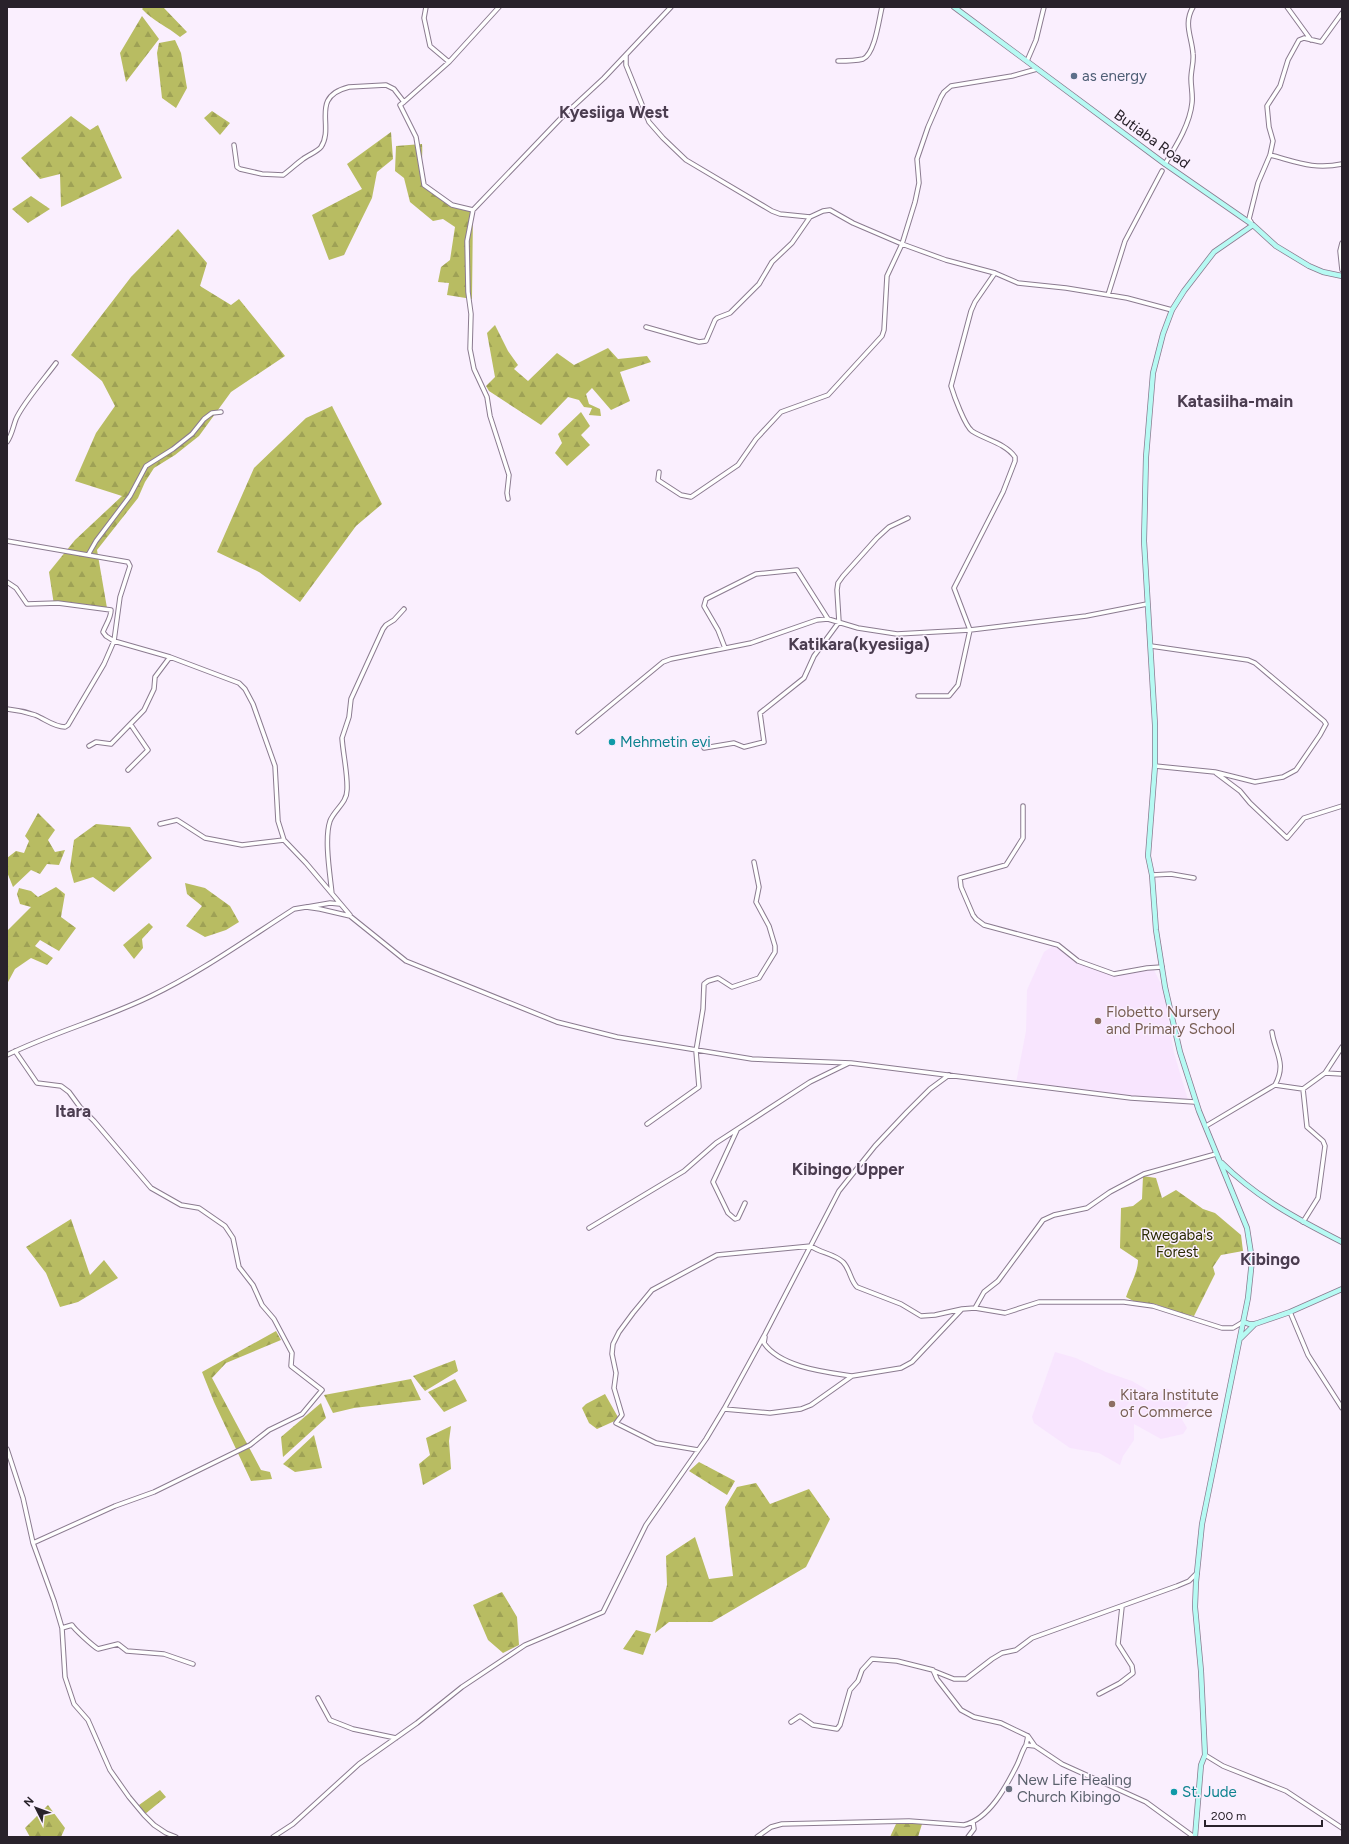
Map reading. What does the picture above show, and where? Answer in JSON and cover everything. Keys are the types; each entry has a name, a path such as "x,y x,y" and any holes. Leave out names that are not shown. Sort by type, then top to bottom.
{"main road":[{"name":"Butiaba Road","path":"954,7 1038,68 1165,164 1253,225 1276,246 1323,272 1342,276"},
{"path":"1195,1837 1201,1765 1205,1755 1201,1671 1195,1607 1197,1573 1202,1524 1252,1278 1251,1244 1240,1209 1195,1102 1180,1052 1165,987 1156,930 1152,875 1148,856 1155,766 1154,680 1147,604 1144,541 1146,457 1152,373 1163,334 1172,310 1184,291 1214,252 1253,225"},
{"path":"1220,1161 1252,1190 1303,1222 1342,1242"},
{"path":"1244,1322 1255,1324 1290,1312 1342,1289"},
{"path":"1239,1339 1255,1324"}],"street":[{"path":"426,7 424,18 430,46 449,62"},
{"path":"473,210 452,205 424,185 416,137 400,105 449,62 499,7"},
{"path":"508,499 507,493 509,475 490,416 487,397 474,369 470,349 471,314 468,292 467,241 473,210 563,116 626,55 671,7"},
{"path":"838,61 862,59 869,54 877,30 882,7"},
{"path":"1027,61 1036,40 1044,7"},
{"path":"1165,164 1190,115 1192,103 1191,79 1194,56 1188,28 1193,7"},
{"path":"1287,7 1311,40"},
{"path":"1253,225 1249,219 1258,183 1270,155 1273,141 1269,127 1267,106 1280,86 1288,60 1299,40 1304,38 1318,43 1324,40 1342,13"},
{"path":"626,55 626,65 649,122 678,153 772,211 780,214 810,217 823,211 830,210 853,223 902,244 946,260 995,273 1018,283 1066,288 1108,295 1172,310"},
{"path":"659,472 658,480 681,495 691,497 738,465 756,439 781,412 822,398 833,390 883,334 887,276 902,244 915,202 919,183 917,159 928,127 944,92 951,86 1012,76 1038,68"},
{"path":"234,145 237,167 240,169 262,174 282,176 321,147 324,137 327,102 337,92 349,87 386,85 394,89 404,102"},
{"path":"1270,155 1325,168 1342,164"},
{"path":"1108,295 1125,241 1162,171"},
{"path":"646,327 700,342 706,341 715,320 730,313 759,284 772,262 792,243 810,217"},
{"path":"1342,243 1340,251 1342,270"},
{"path":"918,696 948,696 958,685 970,630 954,588 1003,492 1015,461 1015,457 1008,450 970,430 951,386 971,311 975,302 995,273"},
{"path":"7,442 11,436 16,418 38,385 56,364"},
{"path":"88,555 96,541 130,496 146,466 173,449 192,434 204,419 212,413 222,412"},
{"path":"704,748 734,743 744,747 762,744 764,740 760,713 804,678 814,656 839,622 836,590 843,576 877,538 890,527 908,518"},
{"path":"7,541 128,562 130,564 120,597 114,641 104,664 68,725 64,727 23,711 7,709"},
{"path":"725,648 718,630 704,606 704,602 706,599 756,574 771,571 797,570 828,619"},
{"path":"7,582 16,588 27,604 58,603 111,610 111,617 106,622 103,632 114,641 170,658 230,679 245,689 253,704 275,766 278,822 284,840 306,863 350,916 406,961 557,1022 617,1037 752,1059 851,1063 1130,1098 1195,1102"},
{"path":"578,732 663,662 671,659 751,643 817,620 828,619 858,628 897,634 970,630 1086,616 1147,604"},
{"path":"332,895 327,851 329,824 332,815 342,806 348,791 342,744 343,732 349,716 351,699 383,629 404,609"},
{"path":"1151,646 1248,660 1255,663 1325,723 1320,735 1296,770 1288,776 1260,782 1215,772 1155,766"},
{"path":"89,746 96,742 111,744 131,725 146,707 154,689 155,677 170,658"},
{"path":"128,770 148,750 131,725"},
{"path":"1215,772 1240,791 1286,838 1304,818 1342,806"},
{"path":"1023,806 1023,838 1006,865 960,878 961,887 976,920 984,925 1058,945 1078,961 1113,974 1162,967"},
{"path":"160,824 177,820 205,838 242,845 284,840"},
{"path":"647,1124 699,1087 696,1051 704,984 708,980 718,978 732,986 756,979 761,976 775,952 775,946 769,926 756,902 759,887 754,862"},
{"path":"1152,875 1171,874 1194,878"},
{"path":"7,1055 120,1011 153,995 181,980 294,909 312,905 340,904"},
{"path":"306,907 350,916"},
{"path":"1206,1126 1275,1085 1280,1074 1281,1065 1272,1032"},
{"path":"1275,1085 1303,1089 1326,1073 1342,1047"},
{"path":"15,1051 37,1083 61,1086 69,1092 80,1107 94,1121 151,1188 181,1205 199,1208 225,1226 233,1238 238,1267 253,1285 262,1305 274,1319 292,1353 292,1368 322,1390 302,1414 272,1428 250,1445 154,1492 115,1506 32,1543"},
{"path":"589,1228 690,1167 716,1143 810,1082 851,1063"},
{"path":"1326,1073 1342,1074"},
{"path":"273,1837 293,1824 359,1764 396,1738 462,1687 525,1645 603,1612 646,1525 698,1450 724,1409 765,1334 836,1196 875,1146 926,1094 949,1075"},
{"path":"1303,1089 1307,1127 1323,1141 1325,1146 1319,1195 1303,1222"},
{"path":"737,1129 713,1182 728,1212 735,1219 738,1218 746,1203"},
{"path":"975,1308 982,1295 998,1281 1043,1220 1054,1215 1087,1208 1106,1194 1144,1174 1216,1154"},
{"path":"698,1450 656,1443 616,1423 622,1416 614,1388 616,1373 612,1354 615,1339 633,1313 652,1290 713,1256 738,1252 811,1246 816,1250 825,1251 841,1260 847,1267 857,1287 901,1304 914,1313 925,1316 975,1308 1005,1313 1039,1302 1124,1302 1153,1306 1222,1328 1233,1328 1244,1322"},
{"path":"765,1334 764,1343 771,1352 782,1359 811,1368 852,1376 895,1370 906,1366 962,1309"},
{"path":"1290,1312 1308,1355 1342,1408"},
{"path":"724,1409 770,1413 801,1409 811,1406 852,1376"},
{"path":"7,1449 23,1498 32,1543 54,1601 62,1628 65,1677 74,1704 88,1720 110,1770 129,1797 154,1825 166,1833 176,1837"},
{"path":"791,1722 800,1716 813,1725 837,1729 840,1725 850,1690 858,1681 862,1670 872,1659 897,1661 932,1670 954,1679 966,1679 992,1659 1002,1653 1016,1650 1032,1638 1064,1625 1122,1607 1189,1581 1197,1573"},
{"path":"1099,1694 1120,1683 1133,1673 1132,1666 1118,1644 1122,1607"},
{"path":"62,1628 72,1625 75,1630 80,1632 98,1648 118,1644 127,1651 164,1654 193,1664"},
{"path":"932,1670 940,1684 961,1710 974,1717 1001,1723 1028,1736 1036,1746 1062,1764 1146,1802 1195,1837"},
{"path":"318,1698 328,1718 332,1721 353,1729 396,1738"},
{"path":"758,1837 771,1827 782,1824 909,1821 964,1825 973,1822 981,1818 1003,1791 1026,1746 1028,1736"},
{"path":"1026,1746 1036,1746"},
{"path":"1205,1755 1223,1766 1286,1791 1342,1828"},
{"path":"968,1837 974,1829 973,1822"}],"shaded area":[{"name":"Flobetto Nursery and Primary School","path":"1056,944 1073,961 1110,973 1130,968 1153,968 1163,988 1174,1053 1189,1103 1016,1083 1026,1031 1027,990 1044,952"},
{"name":"Kitara Institute of Commerce","path":"1055,1352 1076,1358 1106,1372 1132,1381 1156,1395 1165,1388 1192,1397 1180,1416 1187,1428 1183,1434 1161,1439 1134,1424 1134,1440 1123,1456 1120,1465 1099,1453 1070,1448 1034,1423 1032,1417"}],"green space":[{"path":"144,7 163,7 187,32 180,37 146,13 142,9"},
{"path":"142,16 159,39 126,82 120,53"},
{"path":"175,40 181,53 187,88 176,108 162,98 157,53 159,43"},
{"path":"212,111 230,123 220,135 204,118"},
{"path":"71,116 90,130 98,125 122,178 61,207 60,174 40,179 21,158"},
{"path":"391,132 393,159 377,172 372,198 344,255 329,260 312,215 362,189 347,164"},
{"path":"422,144 422,175 428,189 434,194 450,202 473,210 472,299 447,295 449,283 438,282 441,267 450,260 455,227 443,219 433,221 410,202 404,178 395,171 396,146"},
{"path":"31,196 50,209 28,223 12,209"},
{"path":"178,229 207,263 200,286 231,305 239,299 285,356 231,392 199,436 175,455 154,468 145,482 138,498 97,550 107,608 54,605 49,572 75,540 122,496 75,481 96,433 115,406 102,381 71,355 131,277"},
{"path":"495,325 508,351 518,365 514,369 528,381 557,353 574,365 608,348 618,359 647,356 651,362 620,372 630,401 611,410 592,388 586,394 589,404 600,409 601,416 589,415 592,408 584,407 579,400 568,397 541,425 489,391 486,386 495,377 487,333"},
{"path":"332,406 382,504 356,526 300,602 259,572 217,552 254,468 306,418"},
{"path":"581,412 590,426 581,435 590,445 567,466 555,453 562,443 558,434"},
{"path":"38,813 55,830 48,840 55,852 65,850 59,865 47,864 40,874 31,870 13,887 7,872 7,858 16,851 24,853 29,841 25,836"},
{"path":"96,824 130,827 152,858 114,892 93,877 74,883 70,868 74,840"},
{"path":"185,883 205,888 230,906 239,922 226,930 205,937 186,926 202,906 187,894"},
{"path":"56,887 65,894 61,917 76,928 59,951 40,940 35,946 53,958 47,965 31,958 15,969 7,984 7,931 31,907 20,904 17,894 19,888 31,891 38,897"},
{"path":"149,923 153,927 142,939 143,948 134,959 123,945"},
{"name":"Rwegaba's Forest","path":"1143,1176 1156,1178 1162,1198 1176,1190 1203,1209 1215,1213 1241,1235 1243,1251 1221,1255 1213,1267 1215,1274 1194,1316 1179,1313 1155,1304 1137,1303 1126,1297 1138,1265 1138,1260 1120,1248 1121,1208 1133,1206 1142,1199"},
{"path":"71,1219 90,1275 104,1260 118,1278 78,1302 60,1307 46,1273 26,1247"},
{"path":"276,1331 281,1340 226,1363 212,1378 261,1470 270,1472 272,1479 251,1481 214,1402 202,1372"},
{"path":"455,1360 458,1371 425,1391 413,1376"},
{"path":"411,1379 421,1400 354,1408 333,1413 324,1395"},
{"path":"455,1379 467,1401 444,1412 428,1392"},
{"path":"605,1394 619,1419 597,1429 589,1423 582,1408 586,1404"},
{"path":"321,1403 326,1418 283,1457 281,1437"},
{"path":"451,1426 449,1441 451,1469 423,1485 419,1464 430,1455 426,1438"},
{"path":"314,1435 322,1468 295,1472 283,1464"},
{"path":"699,1462 735,1481 727,1495 689,1471"},
{"path":"756,1483 770,1504 809,1489 830,1519 806,1567 712,1622 669,1622 655,1633 667,1585 666,1556 695,1537 709,1579 733,1576 725,1507 737,1487"},
{"path":"502,1592 517,1617 519,1645 503,1653 488,1640 473,1605"},
{"path":"636,1630 651,1634 643,1655 623,1649"},
{"path":"160,1790 166,1797 145,1814 139,1805"},
{"path":"48,1805 65,1828 61,1837 30,1837 25,1828"},
{"path":"902,1822 922,1824 918,1837 890,1837 896,1824"}],"place":[{"name":"as energy","path":"1074,76"},
{"name":"Mehmetin evi","path":"612,742"},
{"name":"Flobetto Nursery and Primary School","path":"1098,1021"},
{"name":"Kitara Institute of Commerce","path":"1112,1404"},
{"name":"New Life Healing Church Kibingo","path":"1009,1789"},
{"name":"St. Jude","path":"1174,1792"}],"district":[{"name":"Kyesiiga West","path":"614,112"},
{"name":"Katasiiha-main","path":"1235,401"},
{"name":"Katikara(kyesiiga)","path":"859,644"},
{"name":"Itara","path":"73,1111"},
{"name":"Kibingo Upper","path":"848,1169"},
{"name":"Kibingo","path":"1270,1259"}]}
